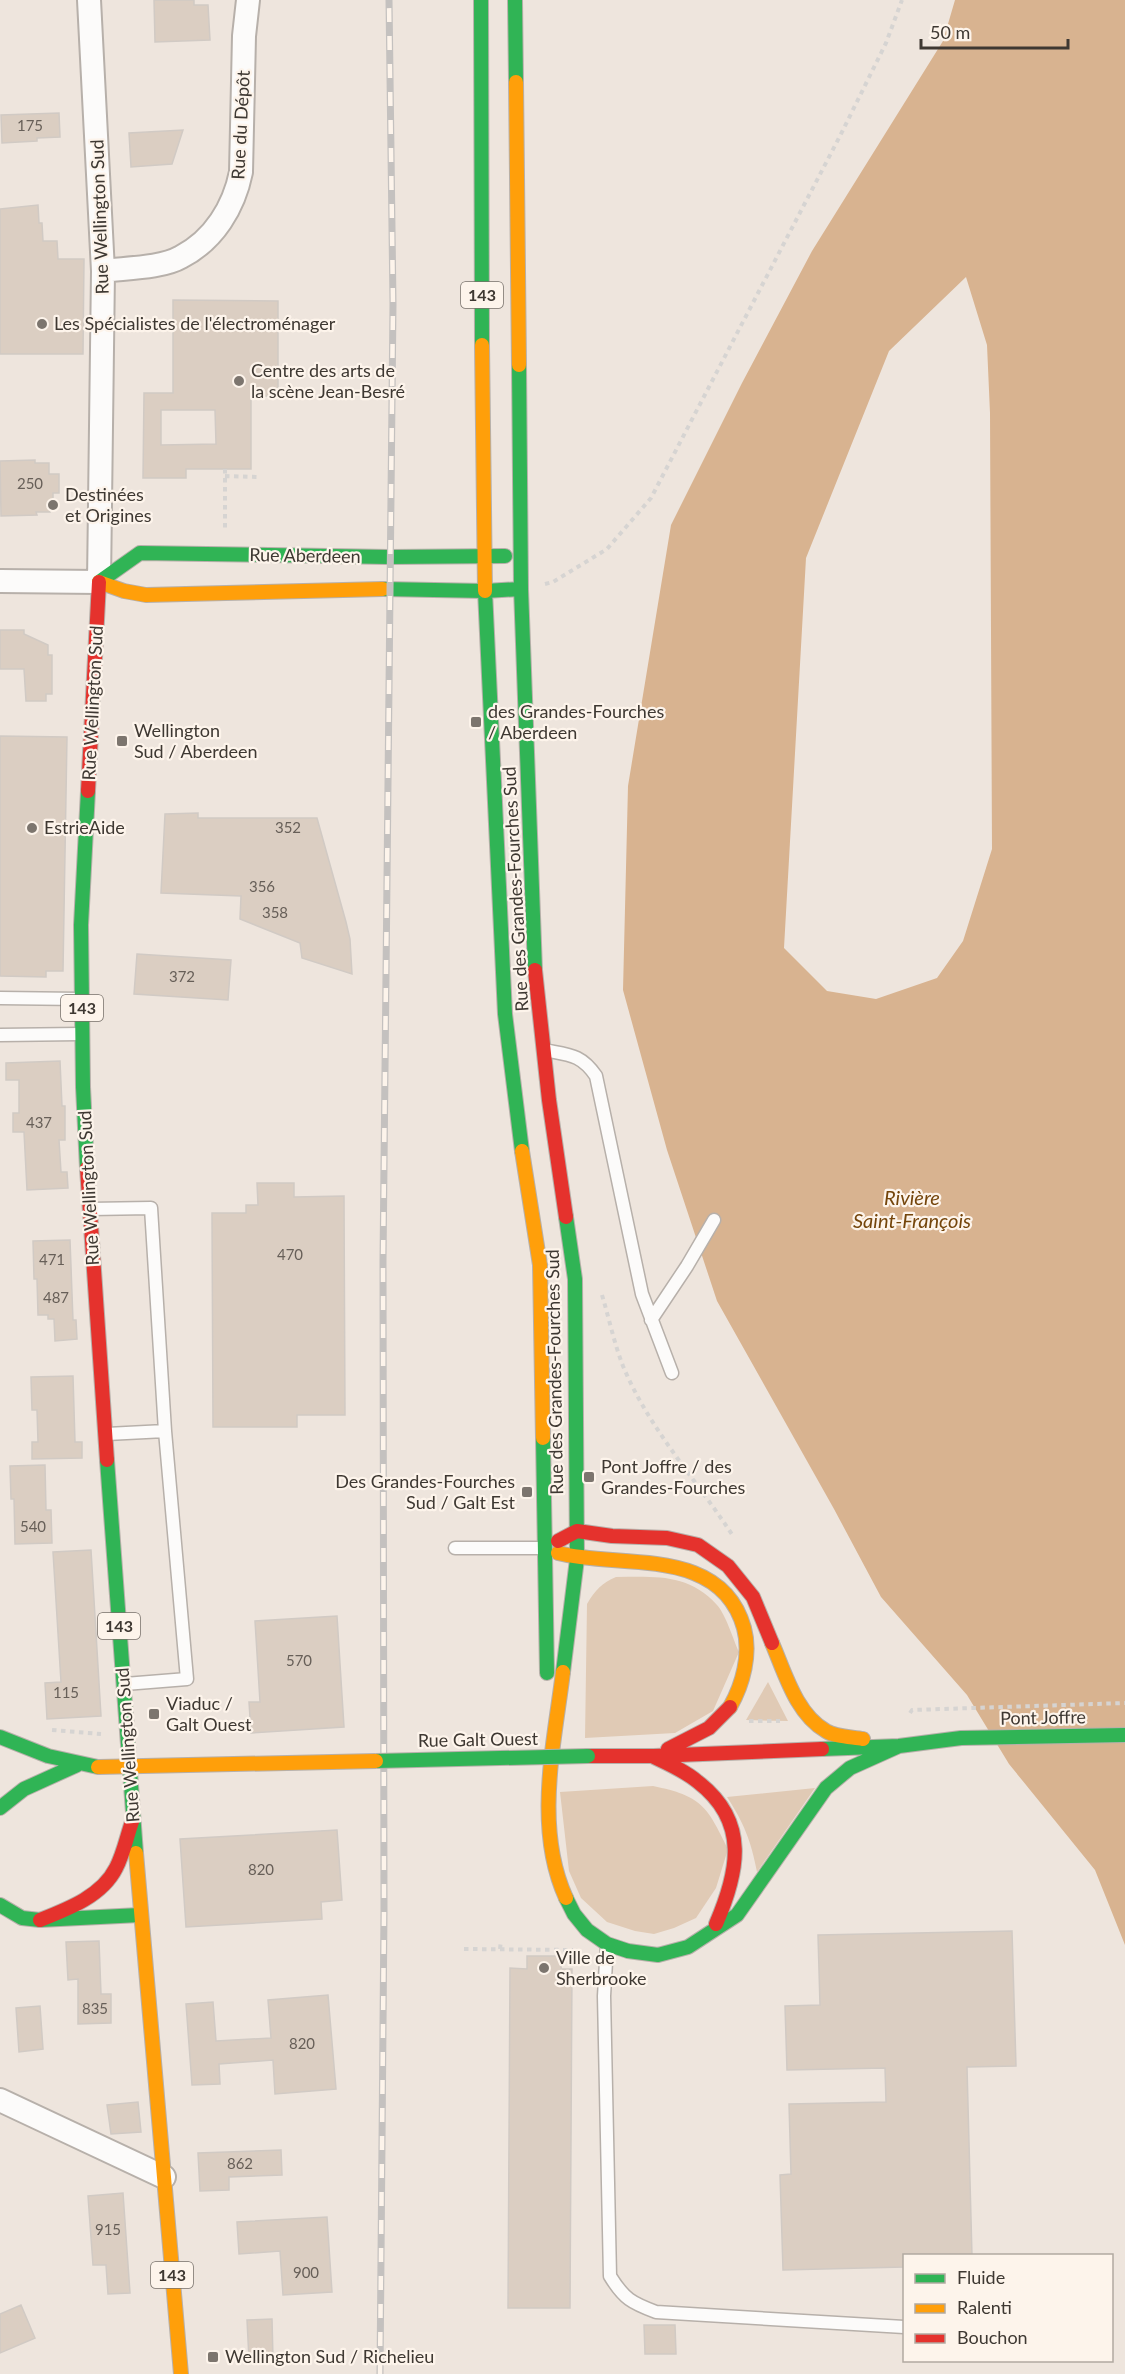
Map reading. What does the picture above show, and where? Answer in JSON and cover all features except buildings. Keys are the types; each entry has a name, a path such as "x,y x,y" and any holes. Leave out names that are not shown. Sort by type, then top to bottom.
{"main road":[{"name":"Rue des Grandes-Fourches Sud","path":"481,0 484,557 504,1002 526,1051 575,1279 577,1560 551,1773"},
{"name":"Rue des Grandes-Fourches Sud","path":"515,0 520,555 536,985 526,1051 521,1145 540,1265 546,1509 544,1548 551,1773 550,1840 562,1890 574,1914 587,1930 607,1944 628,1951 658,1955 688,1947 737,1914 826,1788 850,1768 899,1746"},
{"name":"Rue Aberdeen","path":"99,582 140,553 484,557 520,555"},
{"name":"Rue Aberdeen","path":"99,582 124,591 146,595 390,589 485,591 521,589"},
{"name":"Rue Wellington Sud","path":"99,582 81,925 82,1034 89,1209 140,1915 181,2374"},
{"path":"544,1548 577,1531 612,1536 667,1538 698,1545 709,1551 728,1566 753,1597 791,1687 801,1706 813,1720 827,1732 899,1746"},
{"path":"544,1548 577,1560 649,1560 673,1564 693,1571 724,1592 735,1605 743,1622 747,1641 746,1663 737,1693 728,1711 708,1731 654,1756"},
{"name":"Pont Joffre","path":"961,1738 1125,1735"},
{"name":"Rue Galt Ouest","path":"0,1737 30,1751 77,1765 98,1767 654,1756 899,1746 961,1738"},
{"path":"654,1756 696,1780 719,1803 733,1829 737,1849 735,1871 713,1932"},
{"path":"0,1809 24,1789 77,1765"},
{"path":"40,1920 81,1903 95,1893 115,1870 133,1819"},
{"path":"0,1905 22,1918 40,1920 140,1915"}],"street":[{"name":"Rue Wellington Sud","path":"89,0 104,271 99,582"},
{"name":"Rue du Dépôt","path":"104,271 152,265 180,258 197,246 226,215 237,190 241,172 244,36 248,0"},
{"name":"Rue Aberdeen","path":"0,581 99,582"},
{"path":"0,2100 164,2176"}],"lane":[{"path":"0,998 82,999"},
{"path":"0,1035 82,1034"},
{"path":"526,1051 576,1056 587,1064 596,1076 642,1294 672,1373"},
{"path":"89,1209 151,1208 165,1431 187,1679 123,1684"},
{"path":"651,1320 714,1220"},
{"path":"105,1434 165,1431"},
{"path":"455,1548 544,1548"},
{"path":"607,1944 604,1996 610,2277 621,2294 637,2305 656,2312 903,2327"}],"path":[{"path":"521,589 553,582 607,549 651,498 840,136 886,43 902,0"},
{"path":"225,469 226,555"},
{"path":"225,476 257,477"},
{"path":"599,1286 622,1365 645,1410 672,1452 739,1545"},
{"path":"910,1713 912,1710 931,1709 1125,1703"},
{"path":"739,1721 785,1720"},
{"path":"47,1729 112,1735"},
{"path":"500,1949 501,1940"},
{"path":"464,1948 573,1950"},
{"path":"544,1949 544,1956"}],"shaded area":[{"path":"616,1577 657,1577 683,1582 694,1587 720,1609 739,1652 713,1711 675,1733 585,1738 587,1604 599,1588"},
{"path":"768,1682 788,1721 746,1720"},
{"path":"653,1786 682,1794 701,1805 714,1822 728,1849 716,1888 696,1918 654,1934 607,1922 581,1898 569,1871 560,1792"},
{"path":"815,1788 757,1872 746,1833 727,1797"}],"water":[{"name":"Rivière Saint-François","path":"955,0 1125,0 1125,1945 1095,1870 1009,1764 967,1695 881,1597 717,1301 667,1150 623,990 628,786 671,525 742,383 812,251 943,41","holes":["966,277 987,345 990,413 992,849 963,941 937,978 876,999 827,991 784,948 806,558 889,351"]}],"railway":[{"path":"380,2374 384,1911 383,1262 393,304 389,0"}],"traffic: fast":[{"path":"481,0 482,345"},
{"path":"515,0 516,82"},
{"path":"383,589 485,591 521,589 519,365"},
{"path":"99,582 140,553 389,557 505,556"},
{"path":"521,589 535,970"},
{"path":"485,591 505,1014 522,1151"},
{"path":"87,1168 83,1087 81,925 88,791"},
{"path":"563,1672 577,1559 575,1279 566,1217"},
{"path":"543,1438 547,1673"},
{"path":"107,1460 136,1853"},
{"path":"822,1749 899,1746 961,1738 1125,1735"},
{"path":"0,1737 48,1756 98,1767"},
{"path":"566,1898 574,1914 587,1930 607,1944 628,1951 658,1955 688,1947 737,1915 826,1788 850,1768 899,1746"},
{"path":"376,1761 588,1756"},
{"path":"0,1808 24,1789 77,1765"},
{"path":"0,1905 22,1918 40,1920 140,1915"}],"traffic: slow":[{"path":"516,82 519,365"},
{"path":"482,345 485,591"},
{"path":"99,582 124,591 146,595 383,589"},
{"path":"522,1151 540,1265 543,1438"},
{"path":"558,1553 666,1565 691,1572 714,1584 732,1602 746,1638 744,1669 739,1689 730,1707"},
{"path":"772,1643 799,1704 816,1724 839,1736 863,1739"},
{"path":"563,1672 549,1786 549,1815 556,1871 566,1898"},
{"path":"98,1767 376,1761"},
{"path":"136,1853 181,2374"}],"traffic: jam":[{"path":"88,791 99,582"},
{"path":"535,970 549,1100 566,1217"},
{"path":"87,1168 107,1460"},
{"path":"558,1541 577,1531 612,1536 667,1538 698,1545 728,1566 753,1597 772,1643"},
{"path":"668,1749 709,1728 730,1707"},
{"path":"588,1756 654,1756 822,1749"},
{"path":"654,1757 688,1774 715,1797 726,1814 735,1849 734,1867 730,1886 716,1924"},
{"path":"40,1920 83,1900 110,1878 119,1862 133,1819"}],"place":[{"name":"Les Spécialistes de l'électroménager","path":"42,324"},
{"name":"Centre des arts de la scène Jean-Besré","path":"239,381"},
{"name":"Destinées et Origines","path":"53,505"},
{"name":"des Grandes-Fourches / Aberdeen","path":"476,722"},
{"name":"Wellington Sud / Aberdeen","path":"122,741"},
{"name":"EstrieAide","path":"32,828"},
{"name":"Pont Joffre / des Grandes-Fourches","path":"589,1477"},
{"name":"Des Grandes-Fourches Sud / Galt Est","path":"527,1492"},
{"name":"Viaduc / Galt Ouest","path":"154,1714"},
{"name":"Ville de Sherbrooke","path":"544,1968"},
{"name":"Wellington Sud / Richelieu","path":"213,2357"}]}
